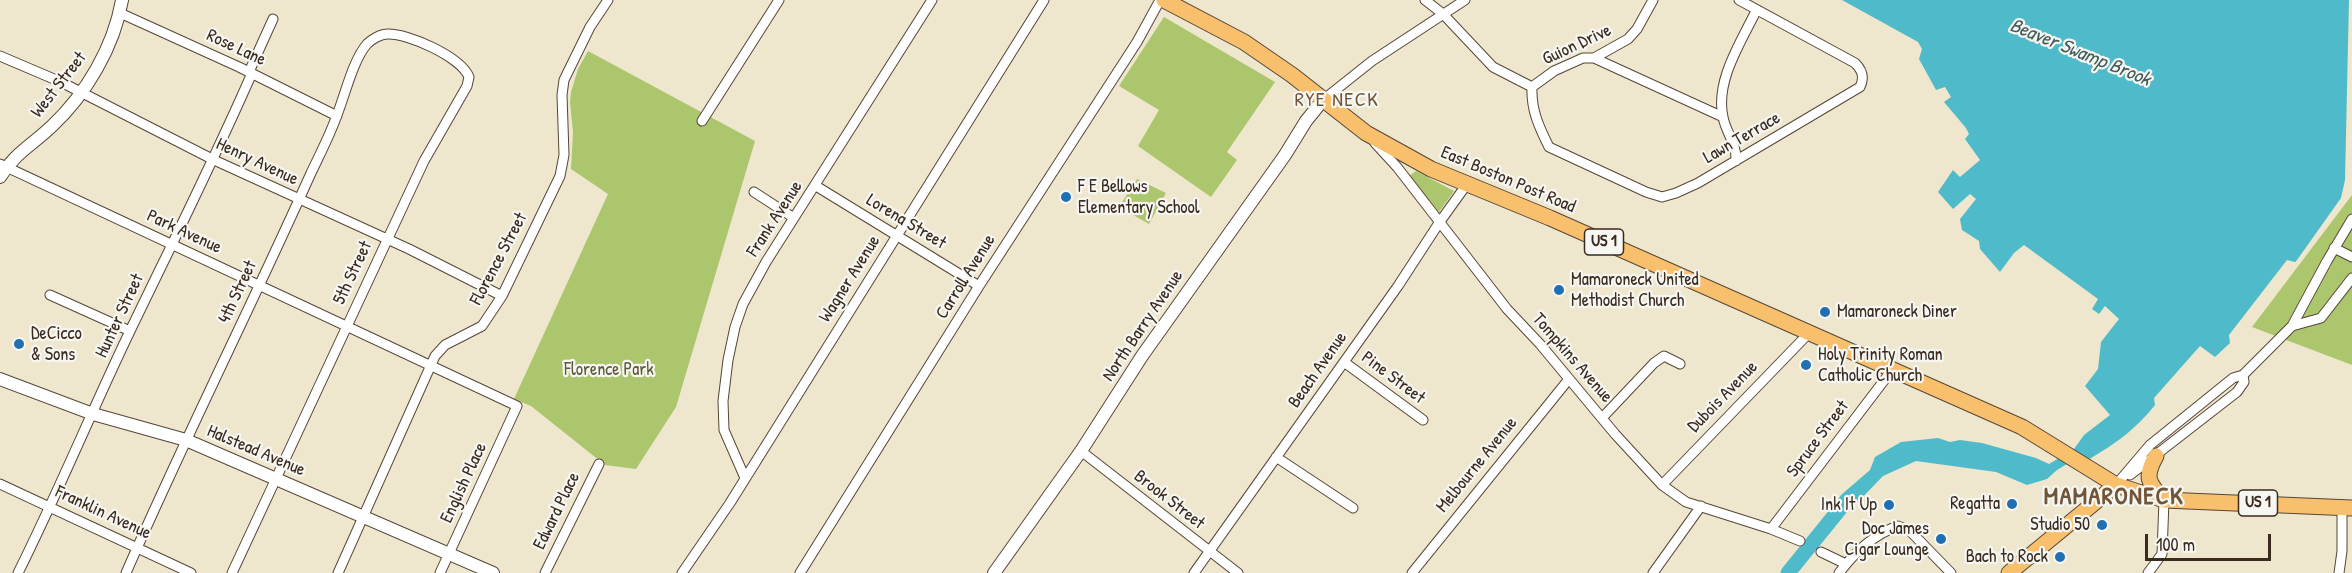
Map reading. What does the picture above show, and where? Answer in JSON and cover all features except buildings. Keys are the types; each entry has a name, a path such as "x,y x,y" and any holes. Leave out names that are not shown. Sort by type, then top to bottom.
{"main road":[{"name":"East Boston Post Road","path":"1162,0 1244,42 1270,59 1366,133 1431,170 1540,213 2022,427 2116,485"},
{"path":"2156,456 2148,473 2151,485 2164,500"},
{"path":"2009,573 2116,485"},
{"name":"US 1","path":"2116,485 2164,500 2347,507"}],"street":[{"name":"West Street","path":"2,170 53,125 80,92 105,53 114,34 122,0"},
{"name":"Florence Street","path":"338,573 430,366 445,345 482,326 501,296 560,176 564,155 562,95 564,80 590,27 608,0"},
{"path":"702,121 779,0"},
{"name":"Frank Avenue","path":"746,478 724,430 723,401 728,360 743,304 766,262 932,0"},
{"name":"Wagner Avenue","path":"682,573 746,478 1044,0"},
{"name":"Carroll Avenue","path":"800,573 979,286 1162,0"},
{"path":"1425,0 1443,14 1493,67 1532,87"},
{"path":"1323,100 1372,60 1465,0"},
{"name":"Guion Drive","path":"1532,87 1554,71 1583,58 1594,58 1633,34 1653,0"},
{"name":"Lawn Terrace","path":"1532,87 1533,111 1549,147 1646,192 1662,197 1676,193 1736,161 1860,87 1863,81 1860,68 1855,63 1738,0"},
{"path":"1736,161 1737,150 1723,117 1721,95 1726,76 1755,11"},
{"name":"Rose Lane","path":"120,14 251,73 337,116"},
{"name":"Hunter Street","path":"18,573 51,507 130,331 214,160 273,19"},
{"name":"4th Street","path":"126,573 337,116 361,53 368,43 387,34"},
{"name":"5th Street","path":"232,573 424,161 466,86 468,77 463,67 416,40 387,34"},
{"name":"Henry Avenue","path":"0,56 80,92 214,160 387,239 501,296"},
{"path":"1594,58 1723,117"},
{"name":"North Barry Avenue","path":"994,573 1081,451 1142,356 1323,100"},
{"name":"Tompkins Avenue","path":"1366,133 1397,167 1508,309 1662,485 1686,502 1771,529 1800,542"},
{"name":"Park Avenue","path":"2,170 173,244 517,406"},
{"name":"Beach Avenue","path":"1194,573 1467,184"},
{"name":"Lorena Street","path":"816,186 979,286"},
{"path":"754,192 794,218"},
{"path":"2116,485 2150,446 2233,378 2243,375 2292,326 2352,219"},
{"path":"2334,248 2352,257"},
{"path":"2292,326 2321,318 2352,278"},
{"path":"50,295 130,331"},
{"name":"Dubois Avenue","path":"1662,485 1809,333"},
{"path":"1602,418 1654,363 1664,356 1680,364"},
{"name":"Pine Street","path":"1344,362 1423,420"},
{"name":"Spruce Street","path":"1771,529 1892,370"},
{"path":"2116,485 2237,392 2244,382 2243,375"},
{"name":"Halstead Avenue","path":"0,379 93,414 186,440 493,573"},
{"name":"Melbourne Avenue","path":"1412,573 1569,379"},
{"name":"English Place","path":"440,573 517,406"},
{"name":"Brook Street","path":"1081,451 1238,573"},
{"path":"1276,458 1353,508"},
{"name":"Edward Place","path":"545,573 599,465"},
{"name":"Franklin Avenue","path":"0,484 191,573"},
{"path":"2148,573 2162,554 2164,500"},
{"path":"1653,573 1701,506"},
{"path":"2339,573 2347,507"},
{"path":"1839,573 1845,564 1872,540 1898,526 1910,531 1951,573"},
{"path":"1821,552 1845,564"}],"green space":[{"path":"1164,17 1275,82 1227,152 1237,160 1211,197 1138,146 1159,110 1119,86"},
{"name":"Florence Park","path":"588,51 755,141 676,407 636,469 605,465 531,406 514,399 608,194 571,169 573,132 571,92 578,69"},
{"path":"1416,171 1454,191 1439,212 1409,176"},
{"path":"1137,179 1166,193 1149,224 1119,207"},
{"path":"2352,195 2352,365 2252,327"}],"water":[{"name":"Beaver Swamp Brook","path":"1842,0 2349,0 2345,180 2341,198 2297,260 2295,262 2287,260 2229,335 2230,343 2215,357 2200,346 2154,398 2155,405 2140,422 2098,454 2088,460 2082,455 2047,479 2027,485 1996,472 1916,461 1883,476 1853,507 1834,521 1825,520 1841,495 1870,470 1875,457 1901,442 1938,438 1950,442 1960,440 1982,443 2036,458 2049,464 2074,449 2084,435 2110,415 2085,386 2098,369 2101,342 2119,319 2105,306 2099,314 2092,309 2098,299 2024,245 2014,253 2000,272 1980,249 1979,241 1962,230 1960,219 1976,199 1970,194 1953,209 1938,192 1953,170 1960,177 1980,160 1965,139 1969,134 1966,128 1944,102 1951,97 1945,87 1936,90 1919,59 1922,49 1918,42"}],"waterway":[{"path":"1788,573 1843,505"}],"place":[{"name":"F E Bellows Elementary School","path":"1066,197"},
{"name":"Mamaroneck United Methodist Church","path":"1559,290"},
{"name":"Mamaroneck Diner","path":"1825,312"},
{"name":"DeCicco & Sons","path":"19,344"},
{"name":"Holy Trinity Roman Catholic Church","path":"1806,365"},
{"name":"Regatta","path":"2012,504"},
{"name":"Ink It Up","path":"1889,505"},
{"name":"Studio 50","path":"2102,525"},
{"name":"Doc James Cigar Lounge","path":"1941,539"},
{"name":"Bach to Rock","path":"2060,557"}],"district":[{"name":"RYE NECK","path":"1337,101"},
{"name":"MAMARONECK","path":"2114,498"}]}
